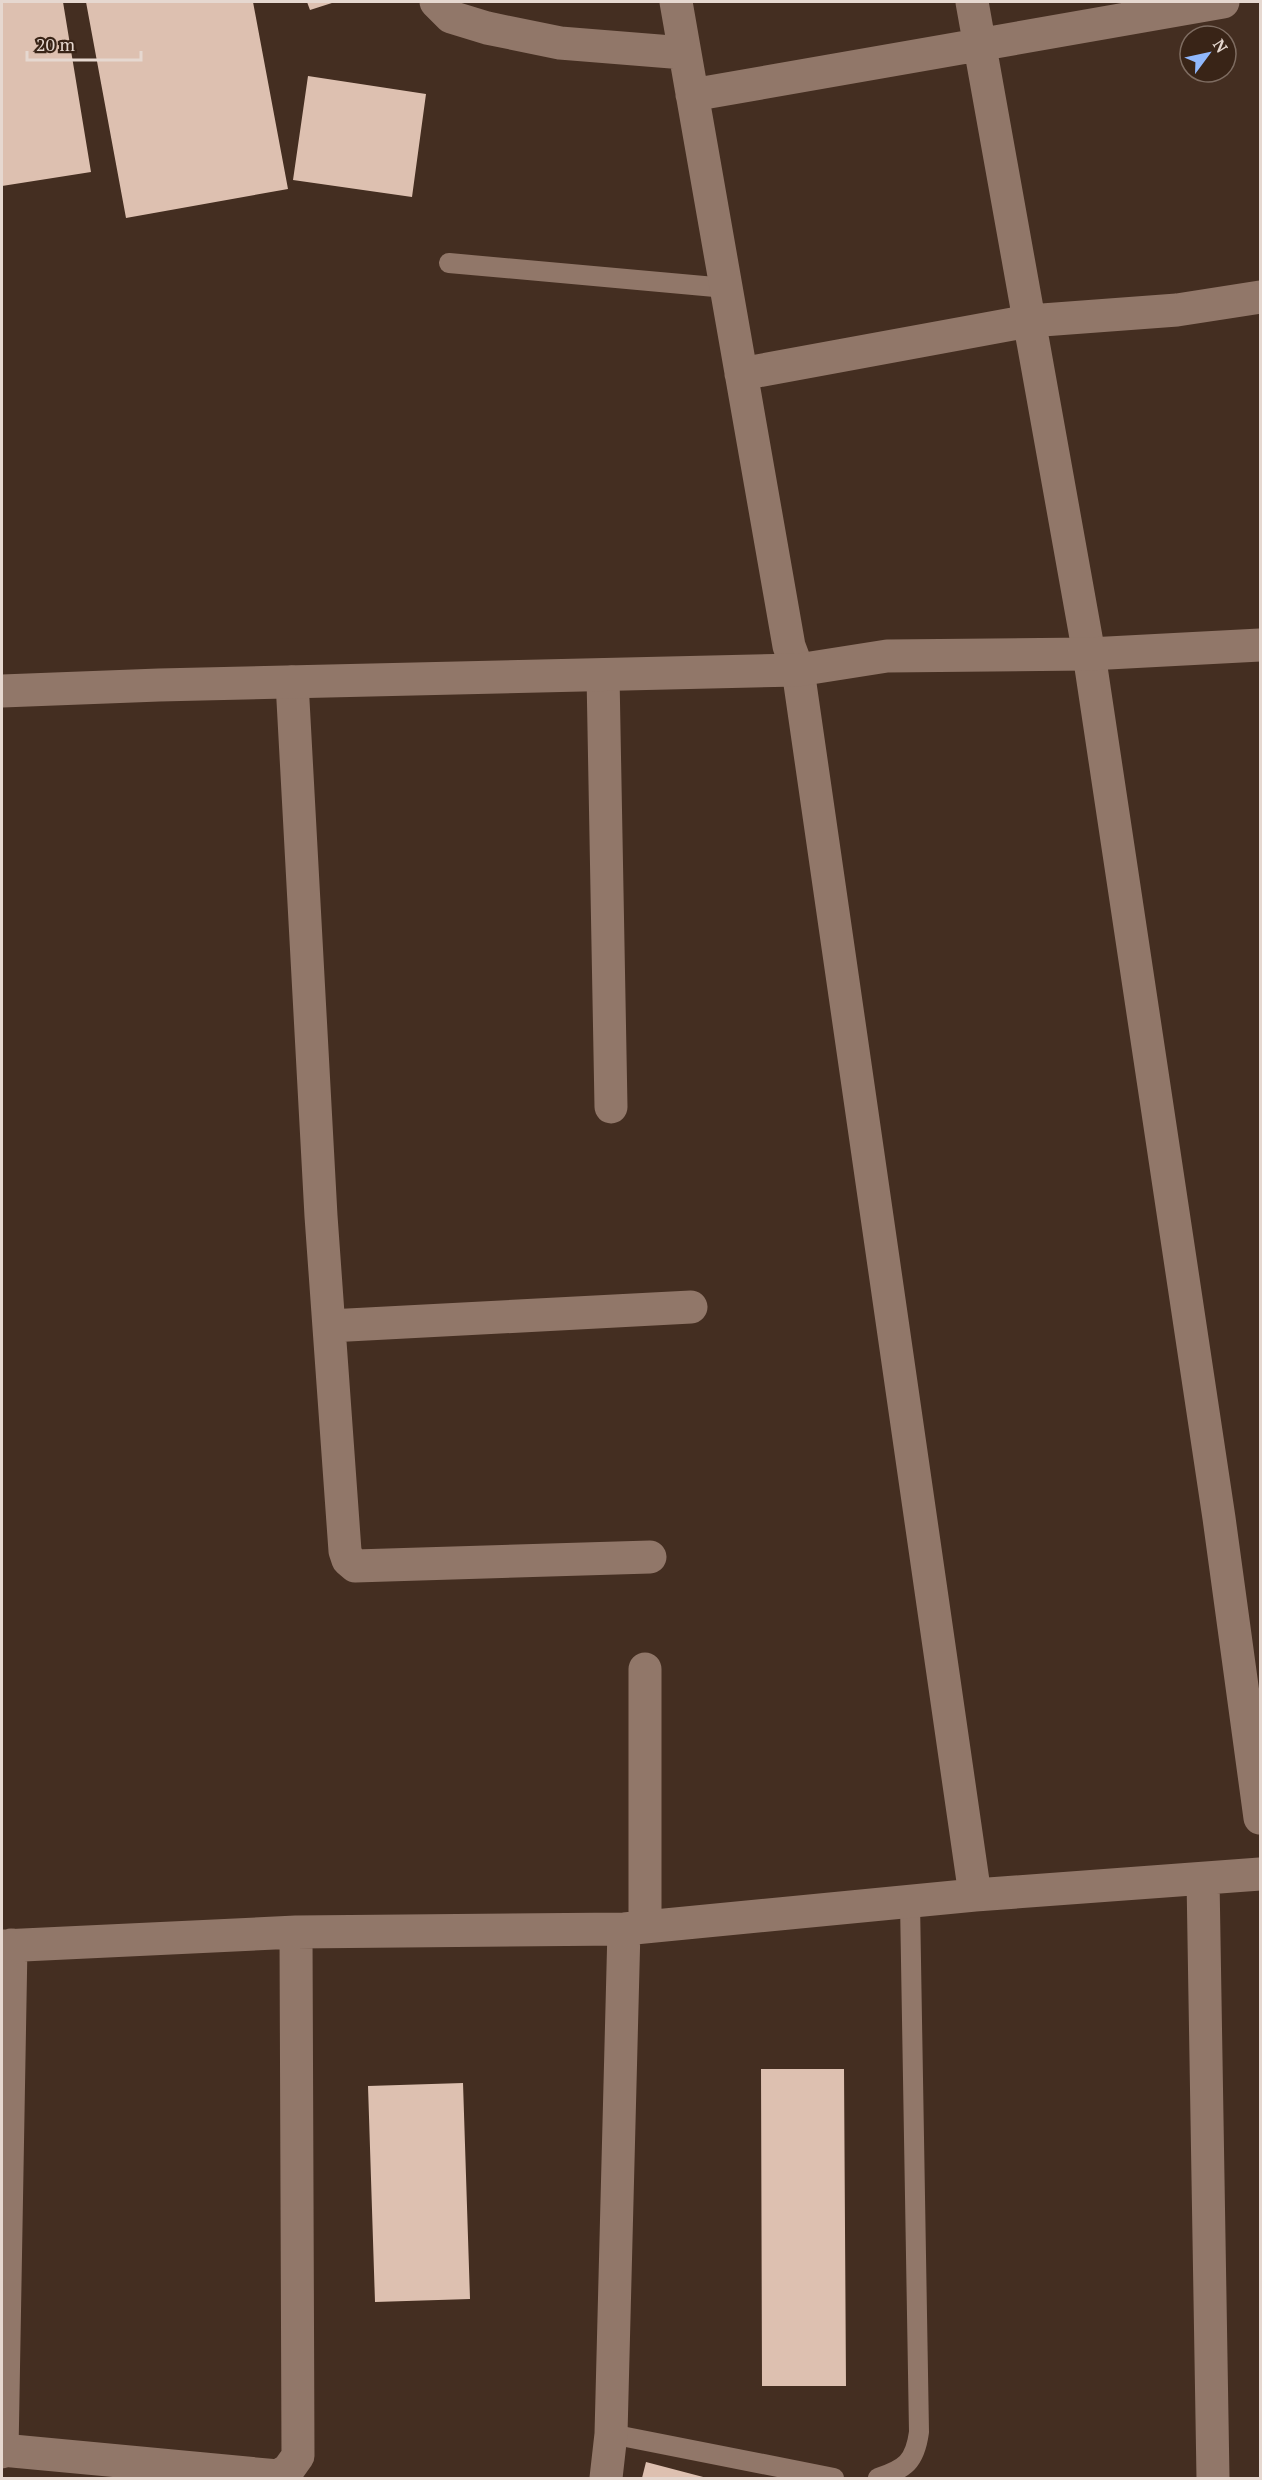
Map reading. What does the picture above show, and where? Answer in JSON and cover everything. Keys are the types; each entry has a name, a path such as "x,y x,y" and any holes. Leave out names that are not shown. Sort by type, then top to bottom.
{"street":[{"path":"436,2 451,17 508,33 560,43 684,53"},
{"path":"676,2 789,646 798,670 975,1896"},
{"path":"972,2 1089,654 1219,1518 1260,1818"},
{"path":"692,95 1223,2"},
{"path":"741,374 1029,321 1177,310 1260,297"},
{"path":"2,691 798,670 887,656 1089,654 1260,645"},
{"path":"603,675 611,1107"},
{"path":"292,682 329,1326 345,1551 348,1560 355,1566 650,1557"},
{"path":"329,1326 691,1307"},
{"path":"606,2478 611,2434 645,1669"},
{"path":"296,1932 298,2456 288,2469 278,2476 2,2451 6,1945 296,1932 634,1928 975,1896 1260,1874"},
{"path":"1203,1879 1212,2478"}],"lane":[{"path":"449,263 726,288"},
{"path":"878,2478 895,2472 910,2461 917,2450 919,2432 910,1902"},
{"path":"611,2434 777,2469 834,2478"}],"building":[{"path":"2,2 63,2 91,172 2,186"},
{"path":"86,2 253,2 288,189 126,218"},
{"path":"307,2 335,2 310,10"},
{"path":"308,76 426,94 412,197 293,180"},
{"path":"761,2069 844,2069 846,2386 762,2386"},
{"path":"463,2083 470,2299 375,2302 368,2086"},
{"path":"646,2462 707,2478 642,2478"}]}
